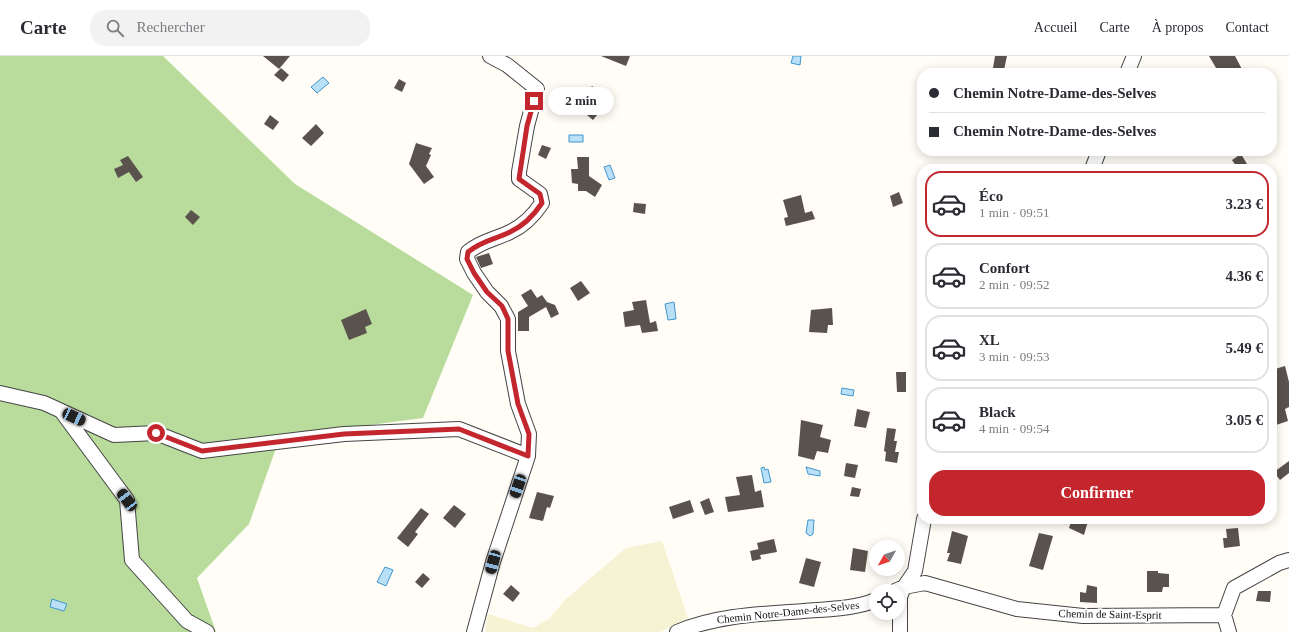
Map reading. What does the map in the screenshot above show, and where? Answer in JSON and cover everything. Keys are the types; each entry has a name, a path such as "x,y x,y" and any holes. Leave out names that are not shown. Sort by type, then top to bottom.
{"street":[{"path":"474,632 493,562 528,456 529,434 518,404 508,351 508,319 502,306 487,292 467,259 468,252 479,243 510,233 535,214 542,203 540,194 519,179 527,126 537,89 507,65 490,56"},
{"path":"1129,68 1134,56"},
{"path":"0,393 44,402 114,435 156,433 202,451 344,434 459,429 528,456"},
{"path":"61,410 127,500 132,560 187,621 207,632"},
{"path":"903,584 915,571 923,524"},
{"path":"1229,632 1224,615 1234,588 1279,563 1289,560"},
{"name":"Chemin de Saint-Esprit","path":"905,588 925,583 1017,609 1083,616 1224,615"},
{"name":"Chemin Notre-Dame-des-Selves","path":"677,632 709,620 827,609 869,602"},
{"path":"900,620 900,632"}],"shaded area":[{"path":"662,541 688,618 660,632 485,632 488,614 533,628 549,619 565,600 626,548"}],"green space":[{"path":"0,56 163,56 295,184 473,295 423,418 280,437 249,524 197,578 216,632 0,632"}],"water":[{"path":"793,56 801,56 800,65 791,63"},
{"path":"323,77 329,83 317,93 311,87"},
{"path":"569,135 583,135 583,142 569,142"},
{"path":"610,165 615,178 609,180 604,167"},
{"path":"674,302 676,319 668,320 665,304"},
{"path":"842,388 854,390 853,396 841,394"},
{"path":"764,467 765,470 768,469 771,482 764,483 761,468"},
{"path":"806,467 820,471 820,476 808,474"},
{"path":"808,520 814,520 813,534 810,536 806,533"},
{"path":"385,567 393,570 386,586 377,582"},
{"path":"52,599 67,604 64,611 50,607"}],"building":[{"path":"263,56 290,56 279,69"},
{"path":"601,56 630,56 626,66"},
{"path":"995,56 1007,56 1004,68 993,68"},
{"path":"1209,56 1235,56 1241,68 1216,68"},
{"path":"281,68 289,75 283,82 274,75"},
{"path":"399,79 406,83 402,92 394,88"},
{"path":"592,86 609,100 593,120 576,106"},
{"path":"270,115 279,122 273,130 264,124"},
{"path":"316,124 324,133 311,146 302,138"},
{"path":"416,143 432,148 429,154 431,155 426,166 434,177 424,184 409,164"},
{"path":"542,145 551,148 546,159 538,155"},
{"path":"128,156 143,177 136,182 129,172 118,178 114,169 123,165 120,160"},
{"path":"1238,156 1242,156 1247,164 1235,164 1232,160"},
{"path":"577,157 589,157 589,176 602,185 595,197 586,191 578,191 578,184 572,183 571,169 578,169"},
{"path":"899,192 903,203 893,207 890,196"},
{"path":"801,195 805,213 812,211 815,219 786,226 784,218 788,217 783,200"},
{"path":"634,203 646,204 645,214 633,212"},
{"path":"191,210 200,217 193,225 185,217"},
{"path":"489,253 493,264 481,268 476,257"},
{"path":"581,281 590,293 578,301 570,288"},
{"path":"531,289 537,298 542,295 547,302 555,305 559,314 551,318 546,307 529,317 529,331 518,331 518,312 528,306 521,295"},
{"path":"646,300 650,323 656,321 658,331 642,333 640,325 625,327 623,312 634,310 632,302"},
{"path":"832,308 833,325 828,325 827,333 809,332 811,310"},
{"path":"366,309 372,324 365,327 367,333 349,340 341,320"},
{"path":"1285,366 1289,382 1289,407 1285,409 1288,421 1277,425 1277,410 1277,368"},
{"path":"896,372 906,372 906,392 897,392"},
{"path":"857,409 870,412 866,428 854,426"},
{"path":"801,420 823,425 820,437 831,440 828,453 817,451 814,460 798,456"},
{"path":"887,428 896,429 894,441 897,441 895,452 899,452 897,463 885,461 886,452 884,451"},
{"path":"1289,461 1289,473 1280,480 1277,476 1277,470"},
{"path":"846,463 858,465 855,478 844,476"},
{"path":"752,475 755,492 761,490 764,507 728,512 725,497 740,495 736,477"},
{"path":"852,487 861,489 859,497 850,496"},
{"path":"537,492 554,496 550,508 547,507 543,521 529,518"},
{"path":"709,498 714,512 705,515 700,502"},
{"path":"690,500 694,512 673,519 669,507"},
{"path":"454,505 466,514 455,528 443,518"},
{"path":"421,508 429,514 415,532 418,534 408,547 397,538"},
{"path":"1070,524 1087,524 1084,535 1069,528"},
{"path":"1238,528 1240,546 1224,548 1223,538 1227,538 1226,529"},
{"path":"952,531 968,536 961,564 947,561 950,553 947,553"},
{"path":"1039,533 1053,536 1043,570 1029,566"},
{"path":"774,539 777,552 760,555 757,543"},
{"path":"853,548 868,551 865,572 850,570"},
{"path":"759,549 761,559 752,561 750,551"},
{"path":"806,558 821,562 814,587 799,583"},
{"path":"1147,571 1158,571 1158,573 1169,574 1169,587 1163,587 1162,592 1147,592"},
{"path":"423,573 430,579 422,588 415,582"},
{"path":"511,585 520,593 513,602 503,594"},
{"path":"1087,585 1097,587 1097,603 1080,602 1080,592 1086,593"},
{"path":"1258,591 1271,591 1270,602 1256,601"}],"route":[{"path":"156,433 202,451 344,434 459,429 528,456 529,434 518,404 508,351 508,319 502,306 487,292 474,273 467,259 468,252 479,243 510,233 535,214 542,203 540,194 519,179 527,126 534,101"}]}
